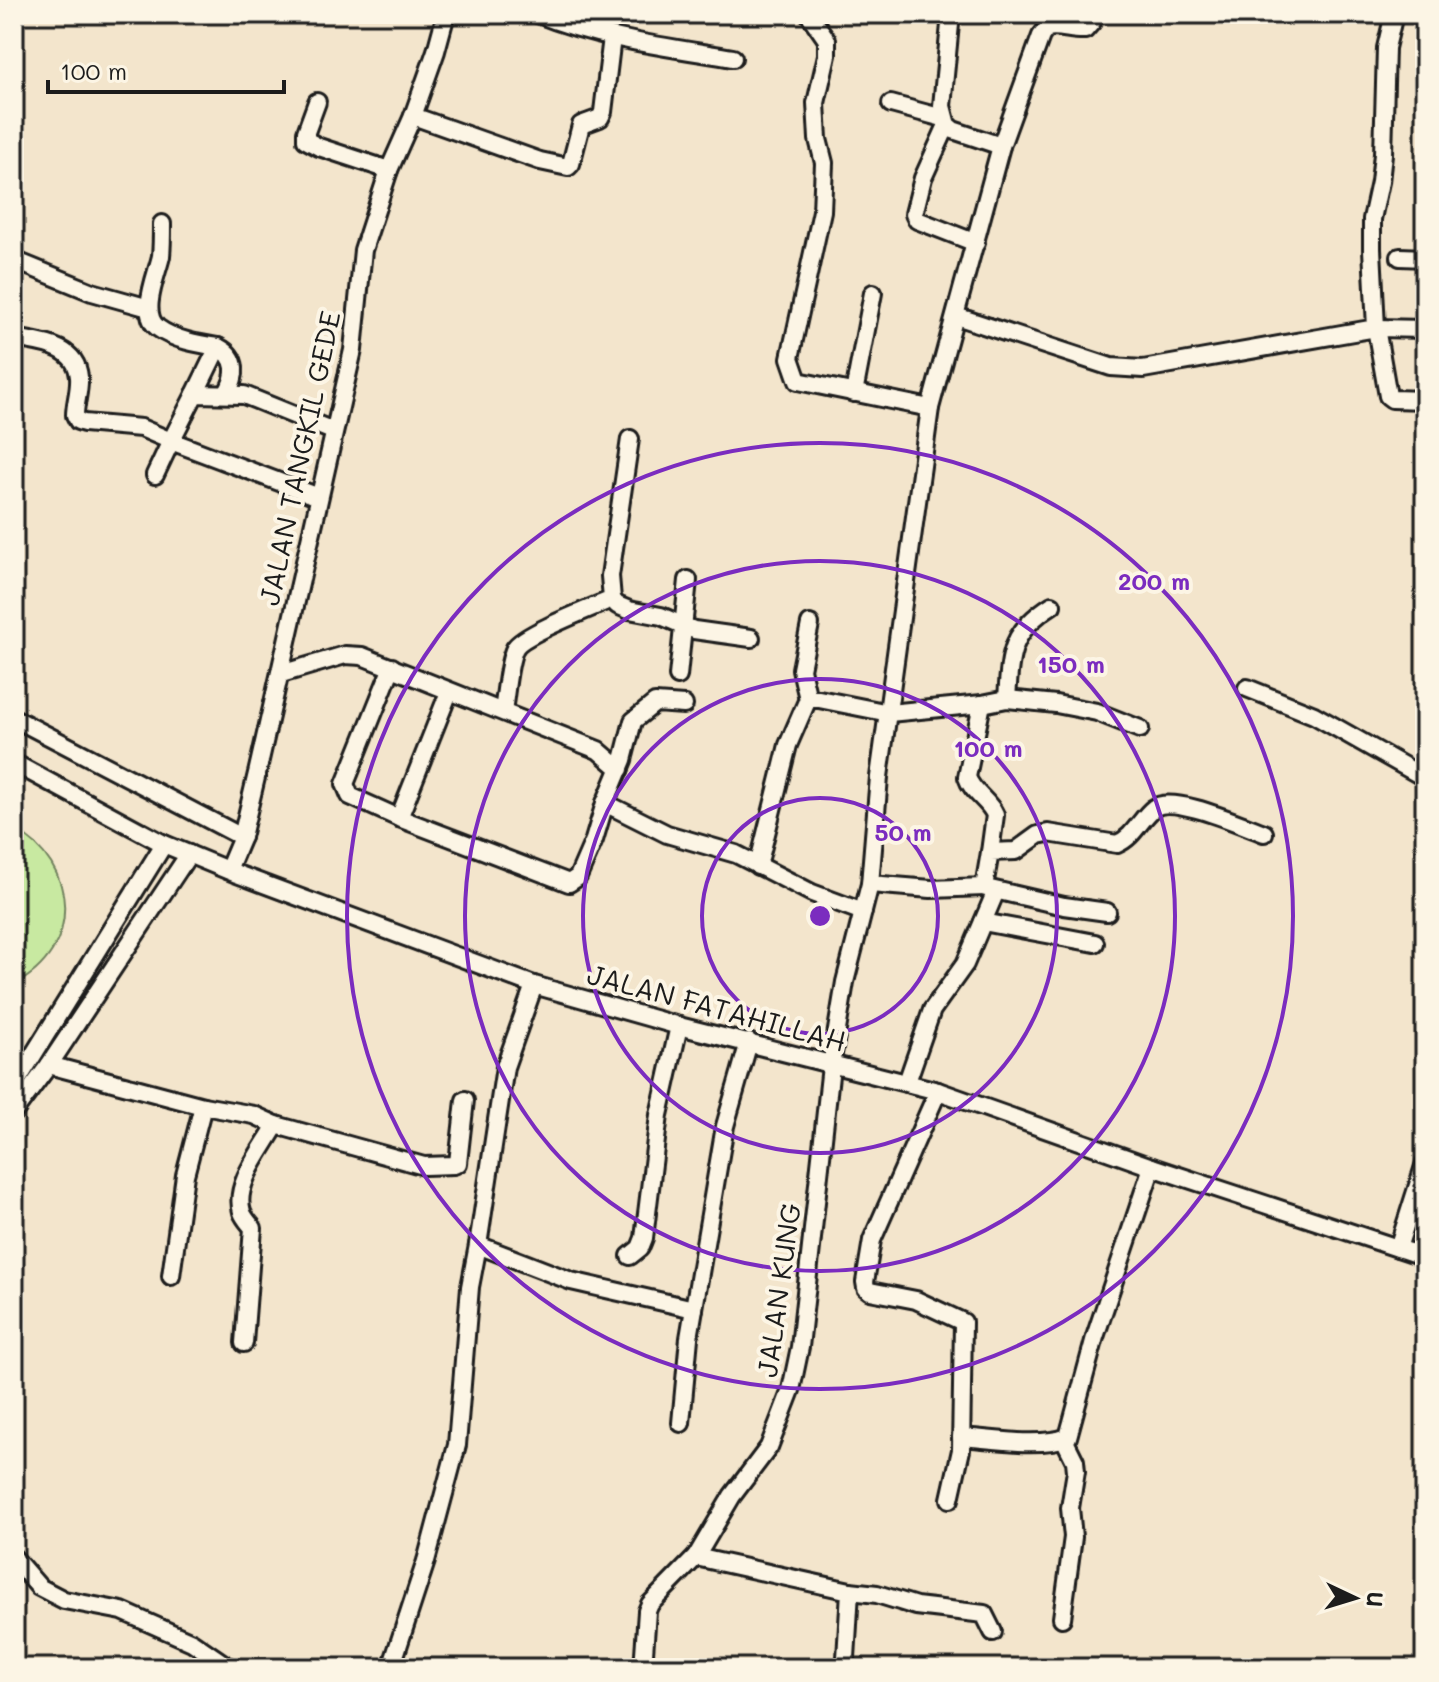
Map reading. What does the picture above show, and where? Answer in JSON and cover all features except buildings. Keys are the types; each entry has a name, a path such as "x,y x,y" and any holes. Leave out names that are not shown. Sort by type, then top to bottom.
{"street":[{"name":"JALAN TANGKIL GEDE","path":"228,870 242,837 353,350 363,250 389,170 413,116 436,51 446,14"},
{"path":"538,14 563,26 733,58"},
{"path":"809,14 827,40 827,55 816,103 825,187 790,358 798,381 930,408"},
{"path":"951,14 942,106 945,122 923,178 914,214 917,220 976,243"},
{"name":"JALAN KUNG","path":"643,1668 650,1604 663,1587 696,1557 732,1496 769,1447 791,1390 801,1333 831,1066 845,982 870,884 878,790 936,380 1001,146 1041,36 1047,28 1085,30 1094,14"},
{"path":"1394,14 1386,48 1380,182 1372,219 1376,328 1388,396 1392,399 1425,400"},
{"path":"413,116 540,161 568,167 581,125 600,118 603,112 612,37"},
{"path":"317,102 306,140 389,170"},
{"path":"891,104 945,122 953,130 1001,146"},
{"path":"162,224 161,253 149,308 156,327 226,351 234,363 234,377 226,394"},
{"path":"1400,257 1425,258"},
{"path":"14,260 92,292 149,308"},
{"path":"854,393 873,293"},
{"path":"956,316 1124,369 1143,369 1376,328 1425,329"},
{"path":"14,338 49,344 69,355 79,374 74,411 78,421 141,428 319,497"},
{"path":"155,475 218,347"},
{"path":"195,394 244,395 333,431"},
{"path":"630,439 611,565 609,585 612,599 629,610 661,616 682,626 751,638"},
{"path":"678,676 688,580"},
{"path":"503,711 516,647 545,629 612,599"},
{"path":"1007,699 1014,645 1019,634 1034,617 1052,605"},
{"path":"758,866 788,745 808,699 801,669 810,624"},
{"path":"281,674 345,655 362,656 598,750 620,769"},
{"path":"392,667 345,784 350,796 569,883 578,877 594,840 620,769 632,724 639,714 655,703 684,705"},
{"path":"1247,688 1314,715 1425,778"},
{"path":"399,818 449,692"},
{"path":"808,699 889,713 1007,699 1097,712 1140,729"},
{"path":"907,1082 932,1010 965,964 983,922 990,889 990,852 995,815 967,777 982,704"},
{"path":"14,718 242,837"},
{"name":"JALAN FATAHILLAH","path":"14,763 164,844 534,985 831,1066 938,1091 1152,1167 1425,1257"},
{"path":"605,803 667,834 736,854 812,893 863,912"},
{"path":"990,852 1012,853 1038,835 1048,833 1117,844 1125,841 1154,808 1167,803 1264,833"},
{"path":"14,1086 164,844"},
{"path":"14,1112 49,1065 189,854"},
{"path":"870,884 931,889 990,889 1064,906 1107,912"},
{"path":"983,922 1095,943"},
{"path":"391,1668 426,1561 457,1445 470,1287 505,1067 534,985"},
{"path":"630,1256 640,1248 644,1238 659,1115 679,1026"},
{"path":"681,1423 694,1309 725,1126 749,1042"},
{"path":"49,1065 203,1106 254,1115 276,1125 424,1166 458,1163 465,1100"},
{"path":"938,1091 872,1240 865,1286 870,1291 931,1305 963,1322 961,1437 950,1499"},
{"path":"171,1276 185,1175 203,1106"},
{"path":"244,1343 253,1228 242,1215 240,1197 245,1180 276,1125"},
{"path":"1398,1248 1425,1163"},
{"path":"961,1437 1025,1441 1064,1439 1070,1432 1095,1337 1152,1167"},
{"path":"478,1245 571,1281 694,1309"},
{"path":"1062,1618 1073,1537 1070,1508 1076,1471 1075,1461 1064,1439"},
{"path":"696,1557 850,1591 877,1594 916,1606 984,1614 993,1632"},
{"path":"14,1558 39,1587 64,1600 122,1611 192,1642 230,1668"},
{"path":"846,1658 850,1591"}],"green space":[{"path":"14,829 35,845 51,864 61,885 64,907 61,929 52,950 36,969 14,985"}],"waterway":[{"path":"1424,533 1425,525"}]}
